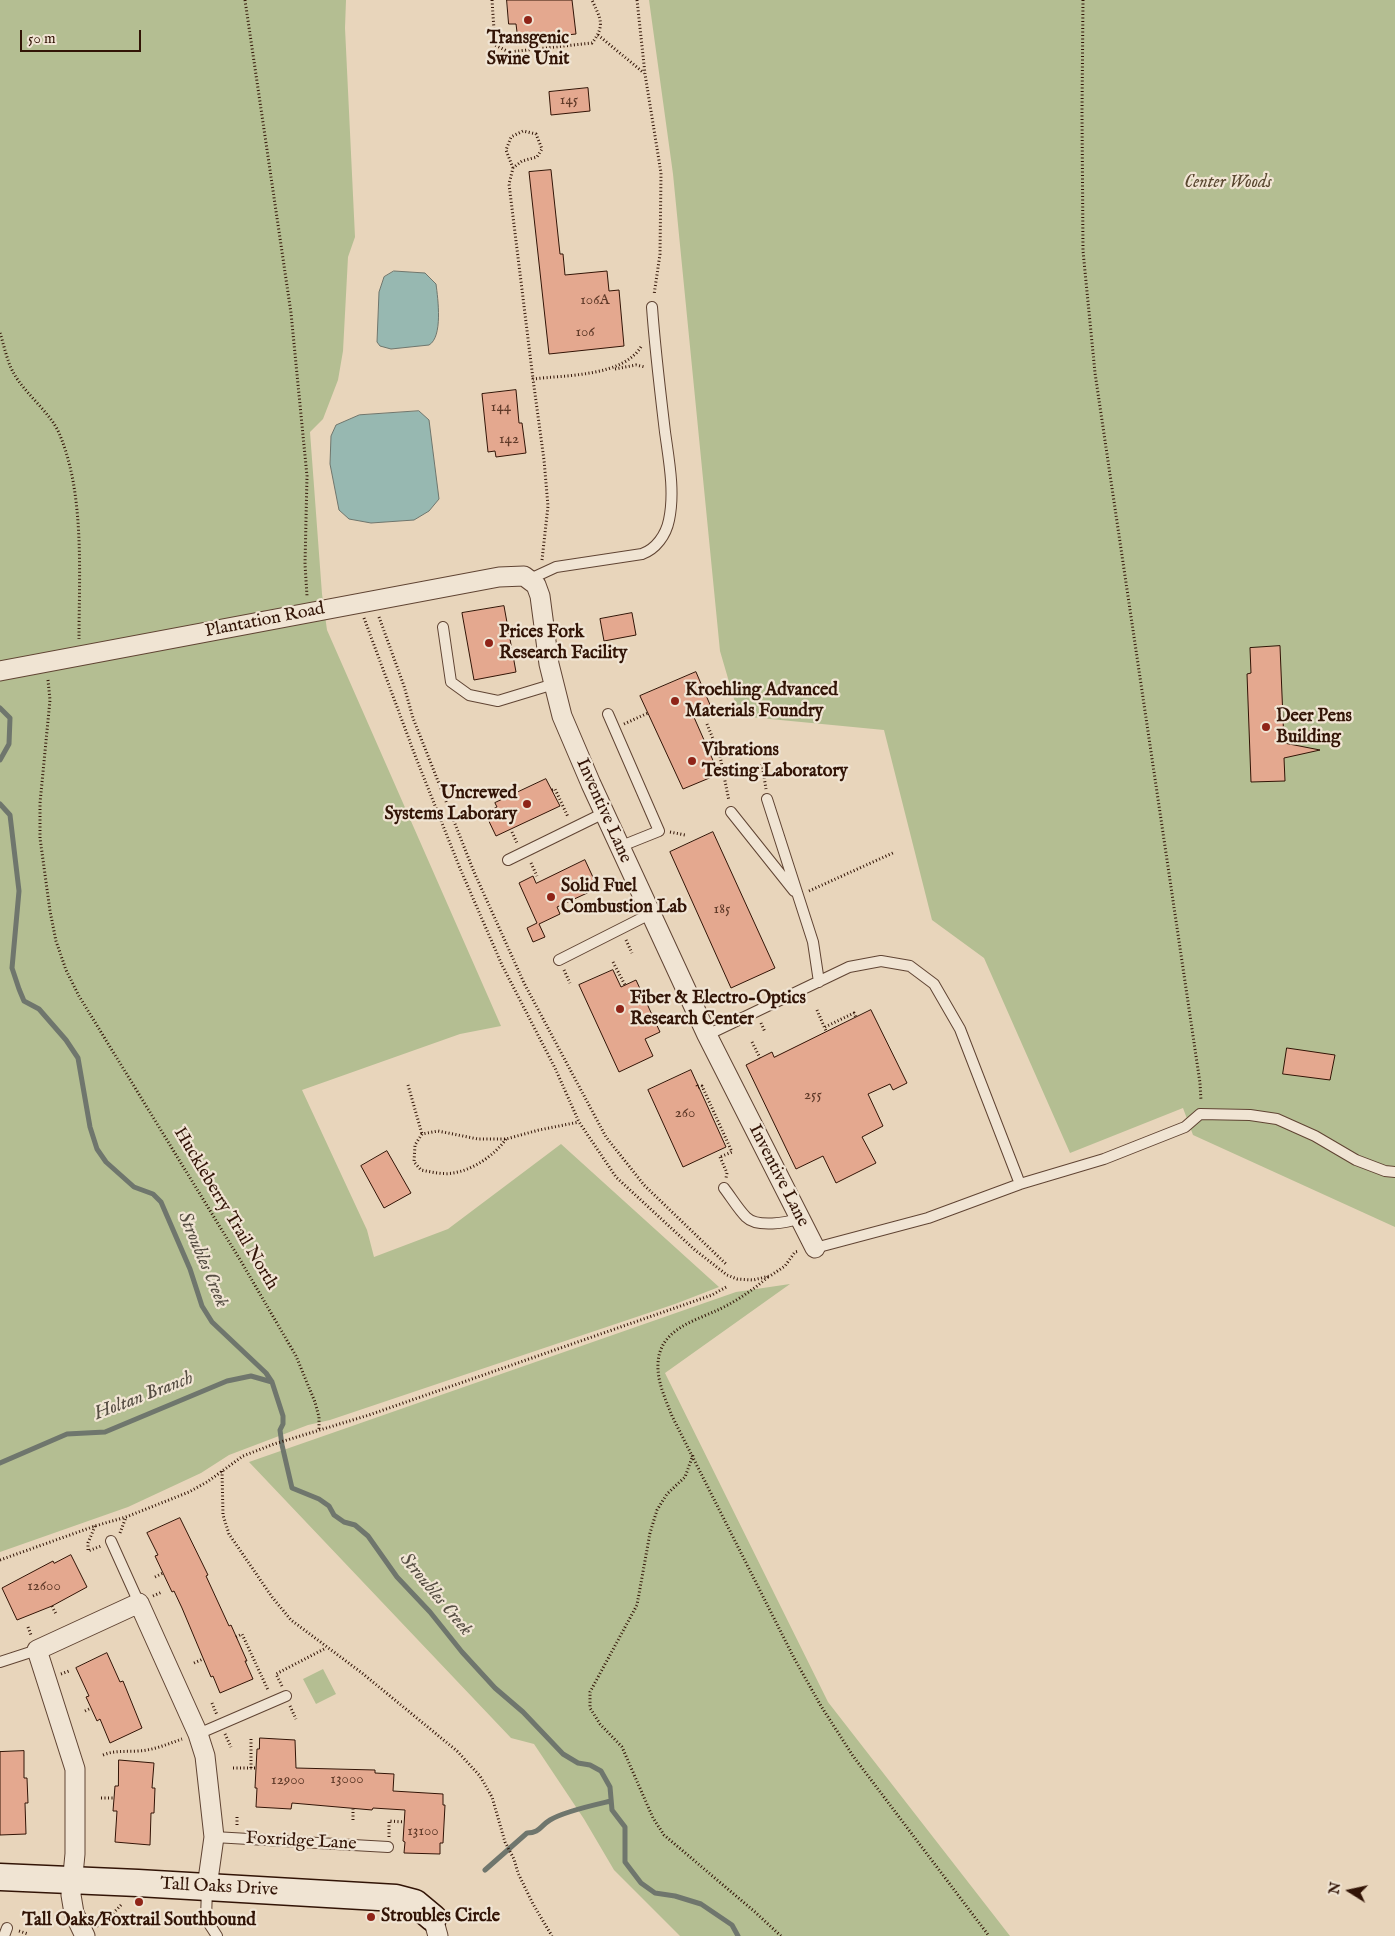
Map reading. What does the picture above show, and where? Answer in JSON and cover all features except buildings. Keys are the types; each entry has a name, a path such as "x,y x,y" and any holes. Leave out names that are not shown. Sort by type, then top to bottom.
{"street":[{"name":"Plantation Road","path":"0,670 499,578 517,576 530,579"},
{"name":"Inventive Lane","path":"530,579 536,585 540,596 550,664 562,716 619,847 707,1035 814,1248"},
{"path":"85,1936 72,1903 75,1854 75,1769 36,1650 139,1603 198,1734 205,1756 214,1837 207,1887"},
{"name":"Tall Oaks Drive","path":"0,1877 72,1879 401,1899 415,1903 435,1927"}],"lane":[{"path":"530,579 556,567 642,554 652,550 669,522 672,504 670,472 655,351 652,307"},
{"path":"443,627 452,682 468,695 498,701 554,684"},
{"path":"608,714 659,831 619,847"},
{"path":"767,799 812,942 819,982"},
{"path":"731,812 798,896"},
{"path":"508,860 604,813"},
{"path":"559,960 650,914"},
{"path":"707,1035 850,967 881,961 910,966 934,984 960,1029 1020,1184"},
{"path":"814,1248 928,1218 1020,1184 1104,1159 1185,1127 1200,1114 1250,1115 1277,1118 1315,1136 1356,1160 1395,1172"},
{"path":"724,1188 749,1220 781,1224 800,1218"},
{"path":"115,1538 139,1603"},
{"path":"0,1662 36,1650"},
{"path":"198,1734 286,1696"},
{"name":"Foxridge Lane","path":"214,1837 388,1847"},
{"path":"207,1887 206,1919 217,1936"}],"path":[{"path":"244,0 291,313 307,476 305,564 309,614"},
{"path":"492,0 495,45 509,52 592,43 598,35 602,23 592,0"},
{"path":"637,0 644,74 661,173 660,254 652,307"},
{"path":"1083,0 1083,251 1095,373 1200,1083 1200,1114"},
{"path":"598,35 644,74"},
{"path":"513,168 522,161 537,157 542,148 536,134 523,131 511,137 506,150 513,168 509,184 544,460 548,506 542,561 530,579"},
{"path":"0,333 13,372 58,430 67,453 74,490 80,573 79,645"},
{"path":"609,370 626,362 641,347 644,339"},
{"path":"533,379 636,365 645,367 654,375 660,393"},
{"path":"365,602 416,758 459,866 502,964 556,1068 579,1122 616,1177 719,1270 737,1278 753,1280 770,1276"},
{"path":"365,602 404,686 414,718 474,872 524,983 606,1137 644,1185 726,1264"},
{"name":"Huckleberry Trail North","path":"47,673 50,700 40,802 40,838 50,911 61,956 79,996 242,1263 296,1356 315,1402 319,1417 319,1430"},
{"path":"631,720 648,713"},
{"path":"707,724 720,756 731,812"},
{"path":"762,764 767,799"},
{"path":"552,790 555,789 569,820"},
{"path":"798,896 895,852"},
{"path":"613,962 625,985"},
{"path":"817,1010 826,1029 854,1013 856,1018"},
{"path":"846,1017 848,1021"},
{"path":"752,1042 760,1058"},
{"path":"408,1085 422,1134"},
{"path":"697,1085 698,1088 702,1086 732,1152 720,1157 727,1173"},
{"path":"506,1139 498,1151 454,1173 421,1170 414,1162 415,1145 422,1134 438,1131 478,1139 506,1139 579,1122"},
{"path":"814,1248 796,1252 784,1266 750,1292 720,1309 684,1324 670,1335 662,1349 658,1364 661,1388 672,1416 794,1658 821,1706 853,1756 989,1936"},
{"path":"0,1560 126,1517 190,1492 243,1456 274,1444 369,1415 712,1295 728,1286"},
{"path":"693,1455 685,1477 667,1494 657,1510 650,1533 637,1605 590,1692 590,1708 600,1724 622,1747 653,1818 664,1835 781,1936"},
{"path":"222,1471 223,1515 229,1534 272,1597 291,1620 326,1648 362,1673 469,1762 480,1776 492,1797 504,1842 514,1859 533,1904 552,1936"},
{"path":"115,1538 126,1517"},
{"path":"88,1552 88,1543 95,1526"},
{"path":"155,1576 163,1573"},
{"path":"52,1606 56,1614"},
{"path":"236,1637 242,1634 265,1683"},
{"path":"276,1674 326,1648"},
{"path":"194,1663 203,1659"},
{"path":"212,1704 218,1718"},
{"path":"86,1712 91,1708"},
{"path":"224,1732 231,1747"},
{"path":"251,1768 252,1738"},
{"path":"103,1755 112,1751 139,1751 157,1748 176,1741"},
{"path":"233,1768 256,1768"},
{"path":"101,1798 114,1798"},
{"path":"353,1809 353,1820"},
{"path":"389,1821 404,1822"},
{"path":"101,1925 125,1900"}],"green space":[{"path":"0,0 346,0 345,28 355,237 348,257 343,351 338,380 323,419 310,432 322,594 327,630 501,1026 460,1034 302,1090 367,1230 374,1257 448,1229 561,1144 719,1287 675,1304 330,1420 308,1425 229,1455 201,1473 128,1507 0,1552"},
{"name":"Center Woods","path":"649,0 1395,0 1395,1227 1193,1135 1183,1108 1070,1153 984,958 932,920 884,730 739,716 720,651 673,174"},
{"path":"790,1284 665,1373 828,1702 1010,1936 680,1936 614,1870 584,1819 534,1744 511,1738 249,1462 736,1292"},
{"path":"323,1669 336,1694 316,1704 303,1679"}],"water":[{"path":"394,271 425,273 436,284 438,326 433,341 429,345 391,349 380,346 377,342 379,292 384,277"},
{"path":"419,411 429,420 439,499 429,511 414,520 371,523 349,519 339,510 330,464 331,436 336,425 359,415"}],"waterway":[{"name":"Stroubles Creek","path":"0,708 10,718 9,744 0,760"},
{"name":"Stroubles Creek","path":"0,804 10,815 19,891 12,968 24,1001 39,1009 66,1040 78,1058 90,1127 97,1149 106,1162 134,1187 153,1194 161,1202 190,1269 202,1306 212,1322 266,1373 272,1382 283,1416 283,1424 280,1430 292,1488 319,1499 329,1506 334,1515 344,1522 355,1525 368,1536 397,1577 430,1612 462,1652 495,1688 523,1712 563,1754 578,1763 590,1765 601,1771 610,1787 612,1810 625,1827 625,1862 641,1883 655,1893 675,1896 701,1904 732,1925 738,1936"},
{"name":"Holtan Branch","path":"0,1463 67,1434 105,1432 227,1381 251,1376 272,1382"},
{"path":"485,1870 527,1833 537,1830 550,1820 571,1811 611,1801"}],"place":[{"name":"Transgenic Swine Unit","path":"528,20"},
{"name":"Prices Fork Research Facility","path":"489,643"},
{"name":"Kroehling Advanced Materials Foundry","path":"675,701"},
{"name":"Deer Pens Building","path":"1266,727"},
{"name":"Vibrations Testing Laboratory","path":"692,761"},
{"name":"Uncrewed Systems Laborary","path":"527,804"},
{"name":"Solid Fuel Combustion Lab","path":"551,897"},
{"name":"Fiber & Electro-Optics Research Center","path":"620,1009"},
{"name":"Tall Oaks/Foxtrail Southbound","path":"139,1902"},
{"name":"Stroubles Circle","path":"371,1917"}]}
